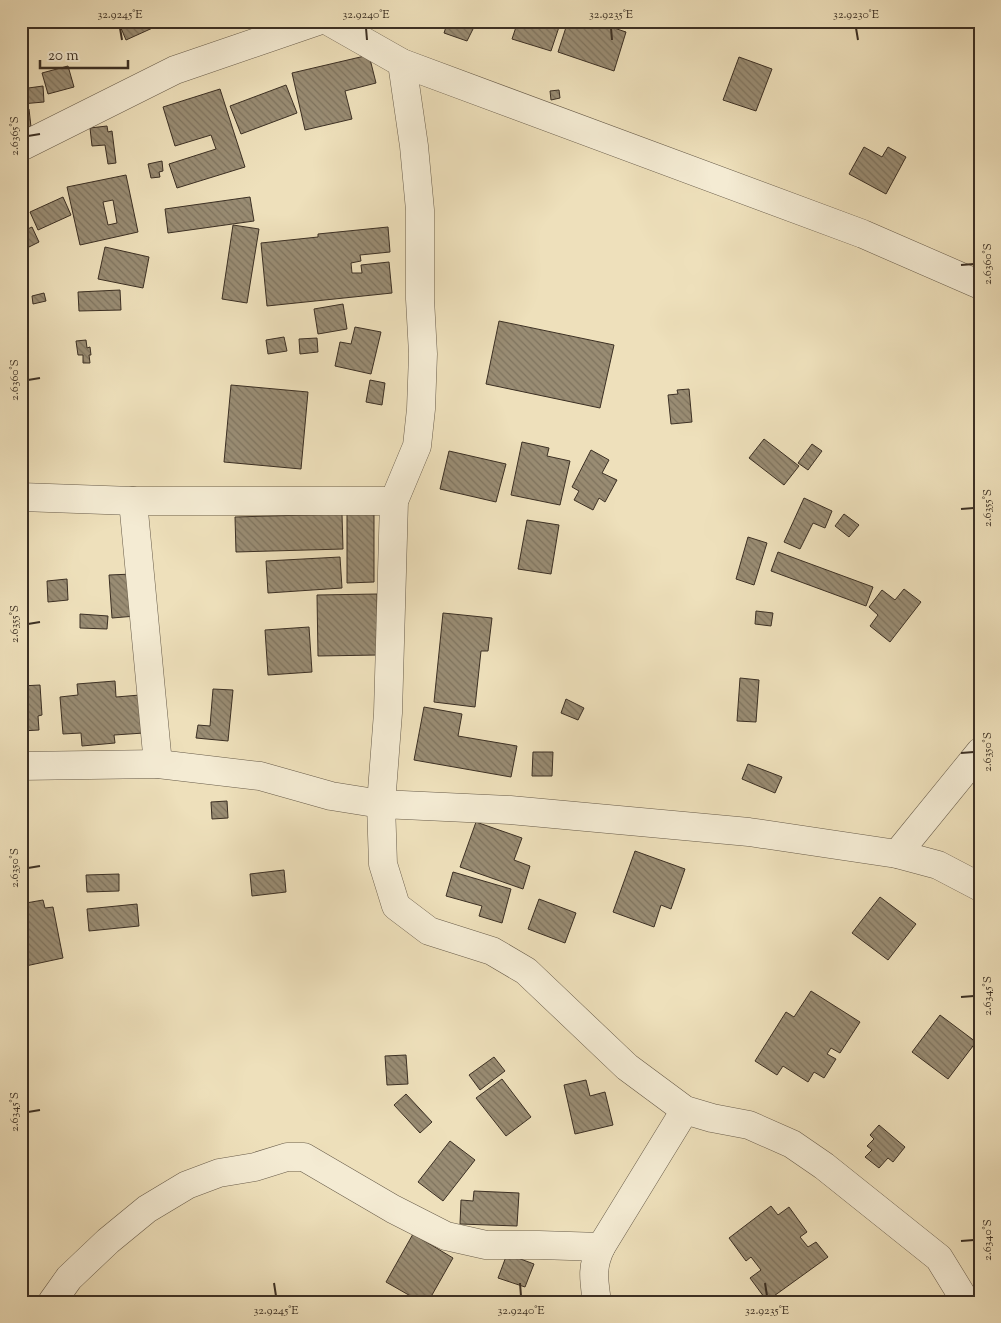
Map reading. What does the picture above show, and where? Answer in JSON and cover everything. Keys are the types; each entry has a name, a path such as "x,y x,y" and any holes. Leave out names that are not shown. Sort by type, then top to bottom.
{"street":[{"path":"21,147 175,70 318,21"},
{"path":"328,21 402,63 863,234 980,285"},
{"path":"402,63 414,146 420,210 420,299 423,354 421,409 417,446 394,501 388,713 382,804 384,864 396,906 430,931 492,952 526,971 627,1067 685,1110 712,1118 749,1125 792,1144 824,1166 939,1258 966,1302"},
{"path":"21,497 133,501 394,501"},
{"path":"133,501 158,764"},
{"path":"897,854 980,752"},
{"path":"21,766 158,764 260,776 331,796 382,804 510,810 749,832 897,854 938,866 980,887"},
{"path":"597,1302 593,1277 595,1261 601,1248 685,1110"},
{"path":"52,1302 69,1278 146,1208 187,1184 219,1173 255,1167 287,1157 304,1157 393,1209 446,1236 486,1245 601,1248"}],"building":[{"path":"118,21 168,21 126,40"},
{"path":"448,21 477,21 467,41 444,33"},
{"path":"518,21 561,21 551,51 512,39"},
{"path":"568,21 593,21 626,32 614,71 558,52"},
{"path":"369,55 376,83 345,91 352,119 305,130 292,73"},
{"path":"739,57 772,69 756,111 723,100"},
{"path":"68,66 74,87 48,94 42,73"},
{"path":"286,85 297,113 241,134 230,106"},
{"path":"43,86 44,102 21,104 21,89"},
{"path":"220,89 245,167 177,188 169,164 216,149 211,135 175,146 163,107"},
{"path":"559,90 560,98 551,100 550,91"},
{"path":"29,109 31,127 21,128 21,110"},
{"path":"107,126 108,132 112,131 116,163 108,164 105,145 92,146 90,128"},
{"path":"864,147 882,157 888,147 906,157 886,194 849,174"},
{"path":"162,161 163,171 159,172 160,177 151,178 148,164"},
{"path":"126,175 138,232 80,245 67,187","holes":["113,200 117,223 108,225 103,202"]},
{"path":"63,197 71,215 38,230 30,212"},
{"path":"250,197 254,221 168,233 165,209"},
{"path":"21,210 23,210 27,226 21,228"},
{"path":"233,225 259,229 247,303 222,299"},
{"path":"32,227 39,242 21,251 21,232"},
{"path":"388,227 390,252 360,255 361,261 351,263 352,273 362,273 361,265 389,262 392,293 267,306 261,243 318,237 318,234"},
{"path":"105,247 149,257 143,288 98,279"},
{"path":"120,290 121,310 79,311 78,292"},
{"path":"44,293 46,301 33,304 32,296"},
{"path":"343,304 347,329 318,334 314,309"},
{"path":"499,321 614,345 600,408 486,384"},
{"path":"355,327 381,332 371,374 335,366 340,342 351,344"},
{"path":"284,337 287,351 268,354 266,340"},
{"path":"317,338 318,352 300,354 299,339"},
{"path":"86,340 87,348 90,347 90,363 83,363 83,355 78,355 76,341"},
{"path":"370,380 385,383 382,405 366,402"},
{"path":"231,385 308,392 301,469 224,462"},
{"path":"689,389 692,422 671,424 668,395 678,394 677,390"},
{"path":"764,439 799,466 784,485 749,458"},
{"path":"522,442 549,448 547,456 570,461 560,505 511,495"},
{"path":"812,444 822,451 808,470 798,463"},
{"path":"591,450 609,460 602,473 617,480 605,502 599,498 593,510 574,500 579,491 572,487"},
{"path":"449,451 506,464 496,502 440,489"},
{"path":"804,498 832,511 825,528 813,523 800,549 784,542"},
{"path":"347,513 374,513 374,582 347,583"},
{"path":"342,514 343,549 236,552 235,517"},
{"path":"844,514 859,525 849,537 835,526"},
{"path":"527,520 559,525 551,574 518,569"},
{"path":"748,537 767,543 754,585 736,579"},
{"path":"778,552 873,587 866,606 771,571"},
{"path":"340,557 342,588 268,593 266,561"},
{"path":"133,574 136,616 112,618 109,575"},
{"path":"67,579 68,600 48,602 47,581"},
{"path":"904,589 921,602 890,642 870,626 878,615 869,607 882,590 895,600"},
{"path":"377,594 378,655 318,656 317,595"},
{"path":"756,611 773,613 771,626 755,624"},
{"path":"443,613 492,618 488,651 481,651 475,707 434,702"},
{"path":"80,614 108,616 107,629 80,628"},
{"path":"309,627 312,672 268,675 265,630"},
{"path":"740,678 759,680 756,722 737,721"},
{"path":"115,681 116,697 140,695 144,733 114,735 115,743 82,746 81,733 63,734 60,697 78,695 77,684"},
{"path":"40,685 42,715 38,716 39,730 21,731 21,686"},
{"path":"213,689 233,690 228,741 196,738 198,725 210,726"},
{"path":"566,699 584,708 578,720 561,713"},
{"path":"424,707 462,714 458,736 517,746 511,777 414,760"},
{"path":"533,752 553,752 552,776 532,776"},
{"path":"748,764 782,777 775,793 742,779"},
{"path":"227,801 228,818 212,819 211,802"},
{"path":"476,822 522,838 514,860 530,866 523,889 460,867"},
{"path":"635,851 685,869 671,909 661,905 654,927 613,912"},
{"path":"284,870 286,892 252,896 250,874"},
{"path":"453,872 511,889 502,923 479,916 482,906 446,896"},
{"path":"119,874 119,891 87,892 86,875"},
{"path":"24,896 26,903 43,900 45,908 53,907 63,958 21,967 21,897"},
{"path":"880,897 916,924 888,960 852,933"},
{"path":"539,899 576,913 565,943 528,929"},
{"path":"137,904 139,926 89,931 87,909"},
{"path":"811,991 860,1022 840,1053 831,1048 827,1054 836,1059 824,1078 814,1072 808,1082 783,1066 777,1075 755,1061 786,1012 794,1017"},
{"path":"940,1015 976,1042 948,1079 912,1052"},
{"path":"406,1055 408,1084 387,1085 385,1056"},
{"path":"494,1057 505,1071 480,1090 469,1075"},
{"path":"502,1079 531,1117 506,1136 476,1098"},
{"path":"586,1080 590,1096 605,1092 613,1125 575,1134 564,1085"},
{"path":"406,1094 432,1122 420,1133 394,1105"},
{"path":"879,1125 905,1147 893,1162 888,1158 879,1168 865,1157 872,1150 867,1146 874,1139 870,1135"},
{"path":"450,1141 475,1160 443,1201 418,1182"},
{"path":"474,1191 519,1193 517,1226 460,1224 461,1200 473,1201"},
{"path":"771,1206 778,1215 789,1207 807,1232 800,1237 808,1247 816,1242 828,1257 767,1301 750,1278 761,1270 751,1257 746,1261 729,1238"},
{"path":"413,1234 453,1258 428,1302 421,1302 386,1282"},
{"path":"507,1254 534,1264 525,1287 498,1278"}]}
